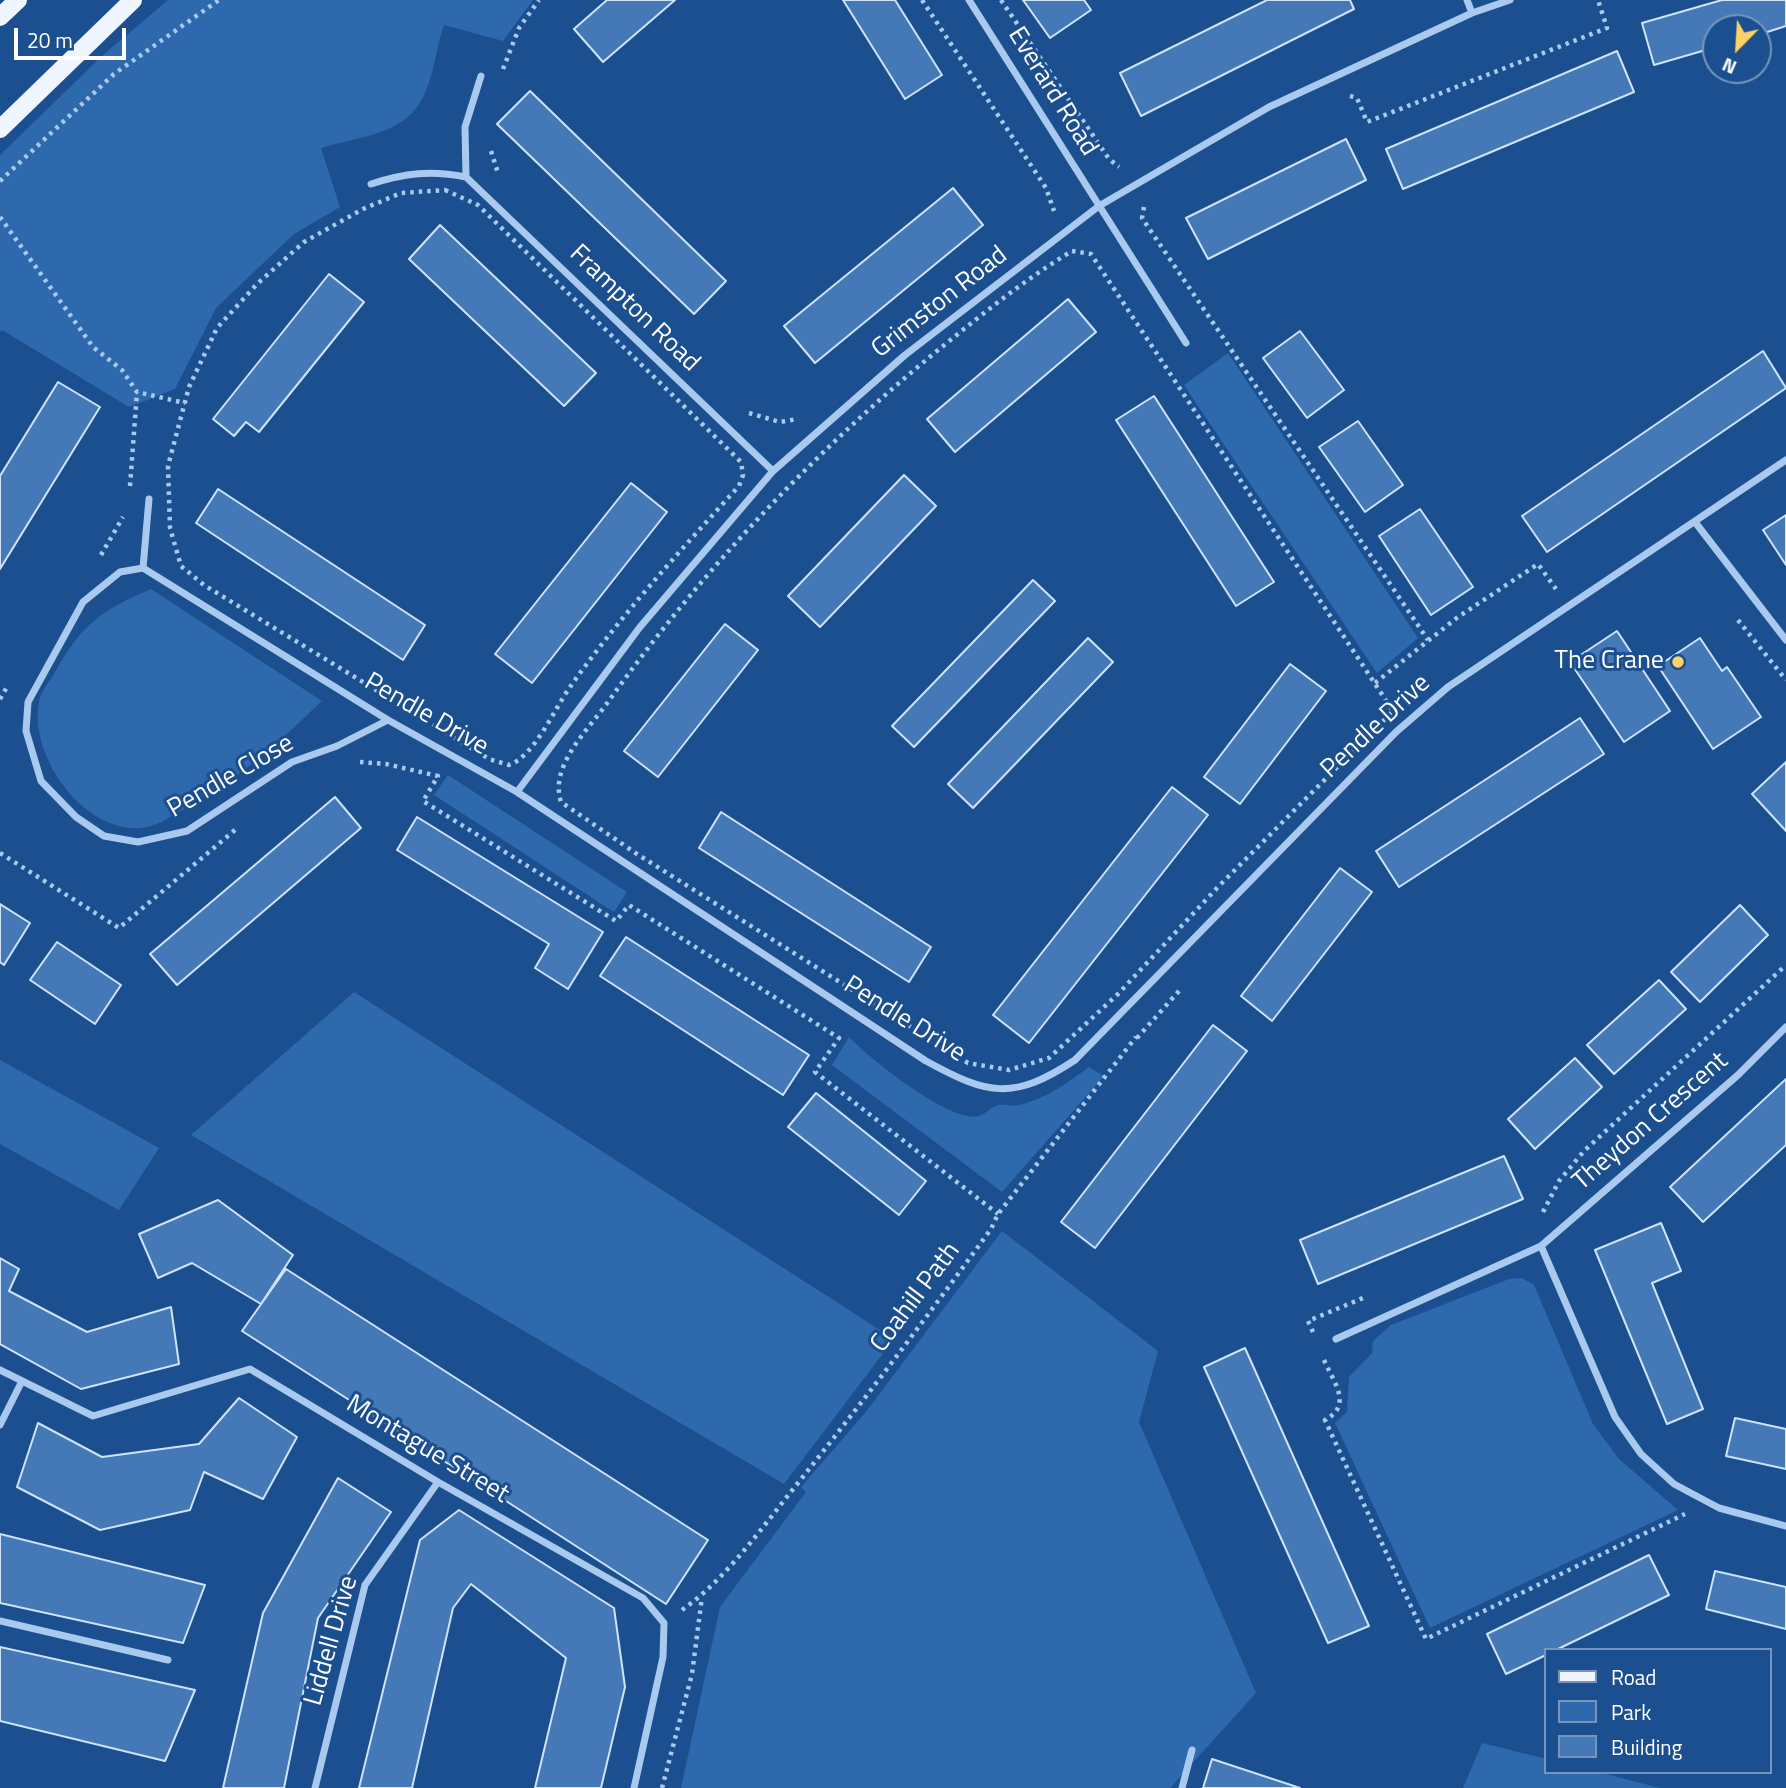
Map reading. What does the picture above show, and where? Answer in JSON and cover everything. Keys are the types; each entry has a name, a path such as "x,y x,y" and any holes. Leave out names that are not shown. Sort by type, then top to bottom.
{"main road":[{"path":"0,17 18,0"},
{"path":"0,129 133,0"}],"street":[{"name":"Everard Road","path":"969,0 1186,343"},
{"path":"1468,0 1472,13"},
{"name":"Grimston Road","path":"517,792 640,627 773,471 905,355 1099,206 1269,107 1472,13 1510,0"},
{"path":"371,184 404,173 437,171 466,177 465,127 481,76"},
{"name":"Frampton Road","path":"466,177 773,471"},
{"name":"Pendle Drive","path":"143,568 388,720 517,792 926,1060 966,1082 1002,1089 1028,1087 1075,1060 1395,732 1448,687 1786,460"},
{"path":"143,568 149,499"},
{"path":"1695,522 1786,640"},
{"name":"Pendle Close","path":"143,568 120,572 83,602 28,702 26,732 41,781 76,817 104,836 138,842 187,831 292,762 338,746 388,720"},
{"name":"Theydon Crescent","path":"1336,1339 1541,1246 1738,1075 1786,1027"},
{"path":"1541,1246 1615,1417 1641,1454 1674,1484 1719,1508 1786,1526"},
{"name":"Montague Street","path":"0,1370 21,1383 93,1416 250,1369 438,1482 643,1598 664,1622"},
{"path":"0,1425 21,1383"},
{"name":"Liddell Drive","path":"316,1788 365,1585 438,1482"},
{"path":"0,1621 168,1660"},
{"path":"634,1788 663,1657 664,1622"},
{"path":"1182,1788 1192,1750"}],"path":[{"path":"0,181 114,74 219,0"},
{"path":"502,72 519,28 539,0"},
{"path":"922,0 1050,195 1055,208 1052,215"},
{"path":"1001,0 1109,159 1124,169"},
{"path":"1343,95 1357,98 1367,122 1607,28 1598,0"},
{"path":"489,146 497,171 505,182"},
{"path":"445,190 478,205 741,461 743,475 738,486 668,561 570,687 525,757 509,765 499,764 204,585 181,566 170,528 168,466 185,403 189,387 217,328 257,284 304,242 363,209 401,193 445,190"},
{"path":"1149,200 1142,218 1428,640"},
{"path":"0,217 93,347 122,370 137,392 130,494"},
{"path":"1072,251 1091,254 1375,683 1393,711 1217,888 1098,1013 1049,1058 1009,1070 968,1063 637,854 561,802 557,788 567,760 643,652 723,558 822,451 919,365 1021,284 1072,251"},
{"path":"137,392 185,403"},
{"path":"744,411 780,422 800,418"},
{"path":"93,565 108,548 128,507"},
{"path":"1375,683 1428,640 1538,565 1557,591 1568,584"},
{"path":"1732,610 1786,680"},
{"path":"0,699 12,680"},
{"path":"346,764 386,764 438,776 423,801 616,921 629,905 839,1038 815,1072 998,1214"},
{"path":"0,853 120,928 244,822"},
{"path":"1537,1220 1559,1181 1584,1151 1786,965"},
{"name":"Coahill Path","path":"664,1622 702,1597 767,1521 874,1387 991,1229 998,1214 1137,1038 1181,988"},
{"path":"1117,1019 1137,1038"},
{"path":"1318,1344 1308,1321 1372,1295"},
{"path":"1322,1355 1341,1401 1339,1409 1325,1420 1426,1639 1689,1513"},
{"path":"662,1788 692,1675 702,1597"}],"green space":[{"path":"168,0 533,0 503,41 444,25 428,86 411,114 400,123 375,134 321,148 340,207 294,234 216,308 175,389 129,407 2,330 0,332 0,155 102,56"},
{"path":"1228,353 1418,638 1377,673 1184,385"},
{"path":"151,589 322,701 272,747 218,789 158,824 128,828 106,821 86,809 68,791 43,748 38,724 39,702 73,643 93,621 118,604"},
{"path":"448,775 627,892 614,912 434,795"},
{"path":"354,992 894,1339 784,1484 191,1135"},
{"path":"849,1037 911,1087 931,1100 966,1116 979,1116 998,1105 1016,1105 1038,1099 1089,1067 1104,1076 1002,1192 832,1065"},
{"path":"0,1060 159,1148 119,1210 0,1144"},
{"path":"1002,1231 1158,1351 1139,1422 1256,1693 1170,1788 681,1788 720,1607 806,1492 801,1487 865,1413"},
{"path":"1522,1278 1534,1285 1593,1424 1619,1459 1678,1510 1430,1628 1335,1423 1347,1412 1349,1377 1372,1353 1373,1341 1391,1325 1509,1279"},
{"path":"1482,1743 1544,1758 1544,1774 1606,1774 1660,1788 1463,1788"}],"building":[{"path":"607,0 675,0 603,62 574,29"},
{"path":"843,0 895,0 942,75 905,99"},
{"path":"1023,0 1084,0 1091,10 1050,38"},
{"path":"1267,0 1350,0 1354,9 1141,116 1120,73"},
{"path":"1722,0 1786,0 1786,26 1772,30 1772,14 1702,14 1702,51 1654,65 1642,23"},
{"path":"1617,51 1634,92 1403,189 1386,149"},
{"path":"530,91 726,281 694,314 497,124"},
{"path":"1346,139 1366,180 1208,259 1186,218"},
{"path":"953,188 983,225 815,363 784,326"},
{"path":"440,225 596,373 564,406 409,259"},
{"path":"329,274 364,302 259,432 246,422 234,436 213,419"},
{"path":"1068,299 1096,332 955,452 927,419"},
{"path":"1300,331 1344,390 1307,418 1263,358"},
{"path":"1763,351 1786,388 1547,552 1522,516"},
{"path":"58,382 100,407 0,569 0,476"},
{"path":"1154,396 1274,582 1236,606 1116,420"},
{"path":"1358,421 1403,485 1365,512 1319,447"},
{"path":"904,475 936,506 820,627 788,596"},
{"path":"631,483 667,512 532,683 495,654"},
{"path":"218,489 425,625 403,660 196,523"},
{"path":"1420,509 1473,587 1431,615 1379,536"},
{"path":"1786,515 1786,565 1763,530"},
{"path":"1033,580 1055,601 914,747 892,726"},
{"path":"725,624 758,650 658,777 624,751"},
{"path":"1617,631 1670,711 1624,742 1570,662"},
{"path":"1088,638 1113,662 973,808 948,784"},
{"path":"1700,638 1722,671 1727,667 1761,717 1713,749 1658,666"},
{"path":"1290,664 1326,691 1240,804 1204,777"},
{"path":"1580,718 1604,754 1399,887 1376,851"},
{"path":"1786,762 1786,831 1752,794"},
{"path":"1172,787 1208,815 1029,1043 993,1015"},
{"path":"335,797 361,828 177,985 150,954"},
{"path":"721,812 931,947 909,982 699,848"},
{"path":"417,817 603,932 568,989 535,968 549,944 397,850"},
{"path":"1340,868 1372,892 1272,1021 1241,996"},
{"path":"0,904 30,923 4,965 0,962"},
{"path":"1740,905 1768,935 1700,1002 1671,972"},
{"path":"626,937 809,1055 783,1095 600,976"},
{"path":"57,942 121,985 95,1024 30,980"},
{"path":"1659,980 1686,1009 1614,1074 1587,1045"},
{"path":"1213,1025 1247,1051 1095,1248 1061,1222"},
{"path":"1575,1058 1602,1087 1535,1149 1508,1119"},
{"path":"1786,1079 1786,1145 1703,1222 1670,1187"},
{"path":"816,1093 926,1181 899,1215 788,1127"},
{"path":"1504,1156 1523,1199 1318,1284 1300,1240"},
{"path":"218,1200 293,1255 261,1304 192,1263 158,1278 139,1234"},
{"path":"1661,1223 1681,1271 1652,1283 1703,1409 1667,1424 1595,1250"},
{"path":"0,1258 19,1269 9,1291 87,1332 171,1307 179,1364 81,1389 0,1344"},
{"path":"286,1269 708,1540 666,1604 242,1331"},
{"path":"1245,1348 1369,1626 1328,1643 1204,1367"},
{"path":"239,1398 297,1437 263,1499 204,1472 190,1510 100,1530 17,1487 38,1423 102,1457 199,1444"},
{"path":"1735,1418 1786,1429 1786,1469 1726,1456"},
{"path":"338,1478 391,1512 318,1618 284,1788 223,1788 263,1613"},
{"path":"459,1510 614,1608 625,1687 601,1788 535,1788 566,1658 471,1584 453,1608 412,1788 359,1788 420,1540"},
{"path":"0,1534 205,1585 183,1643 0,1603"},
{"path":"1649,1555 1669,1595 1560,1648 1544,1648 1544,1656 1506,1674 1487,1634"},
{"path":"1715,1571 1786,1587 1786,1629 1706,1609"},
{"path":"0,1647 195,1690 165,1761 0,1721"},
{"path":"1212,1759 1300,1788 1203,1788"}],"place":[{"name":"The Crane","path":"1678,662"}]}
